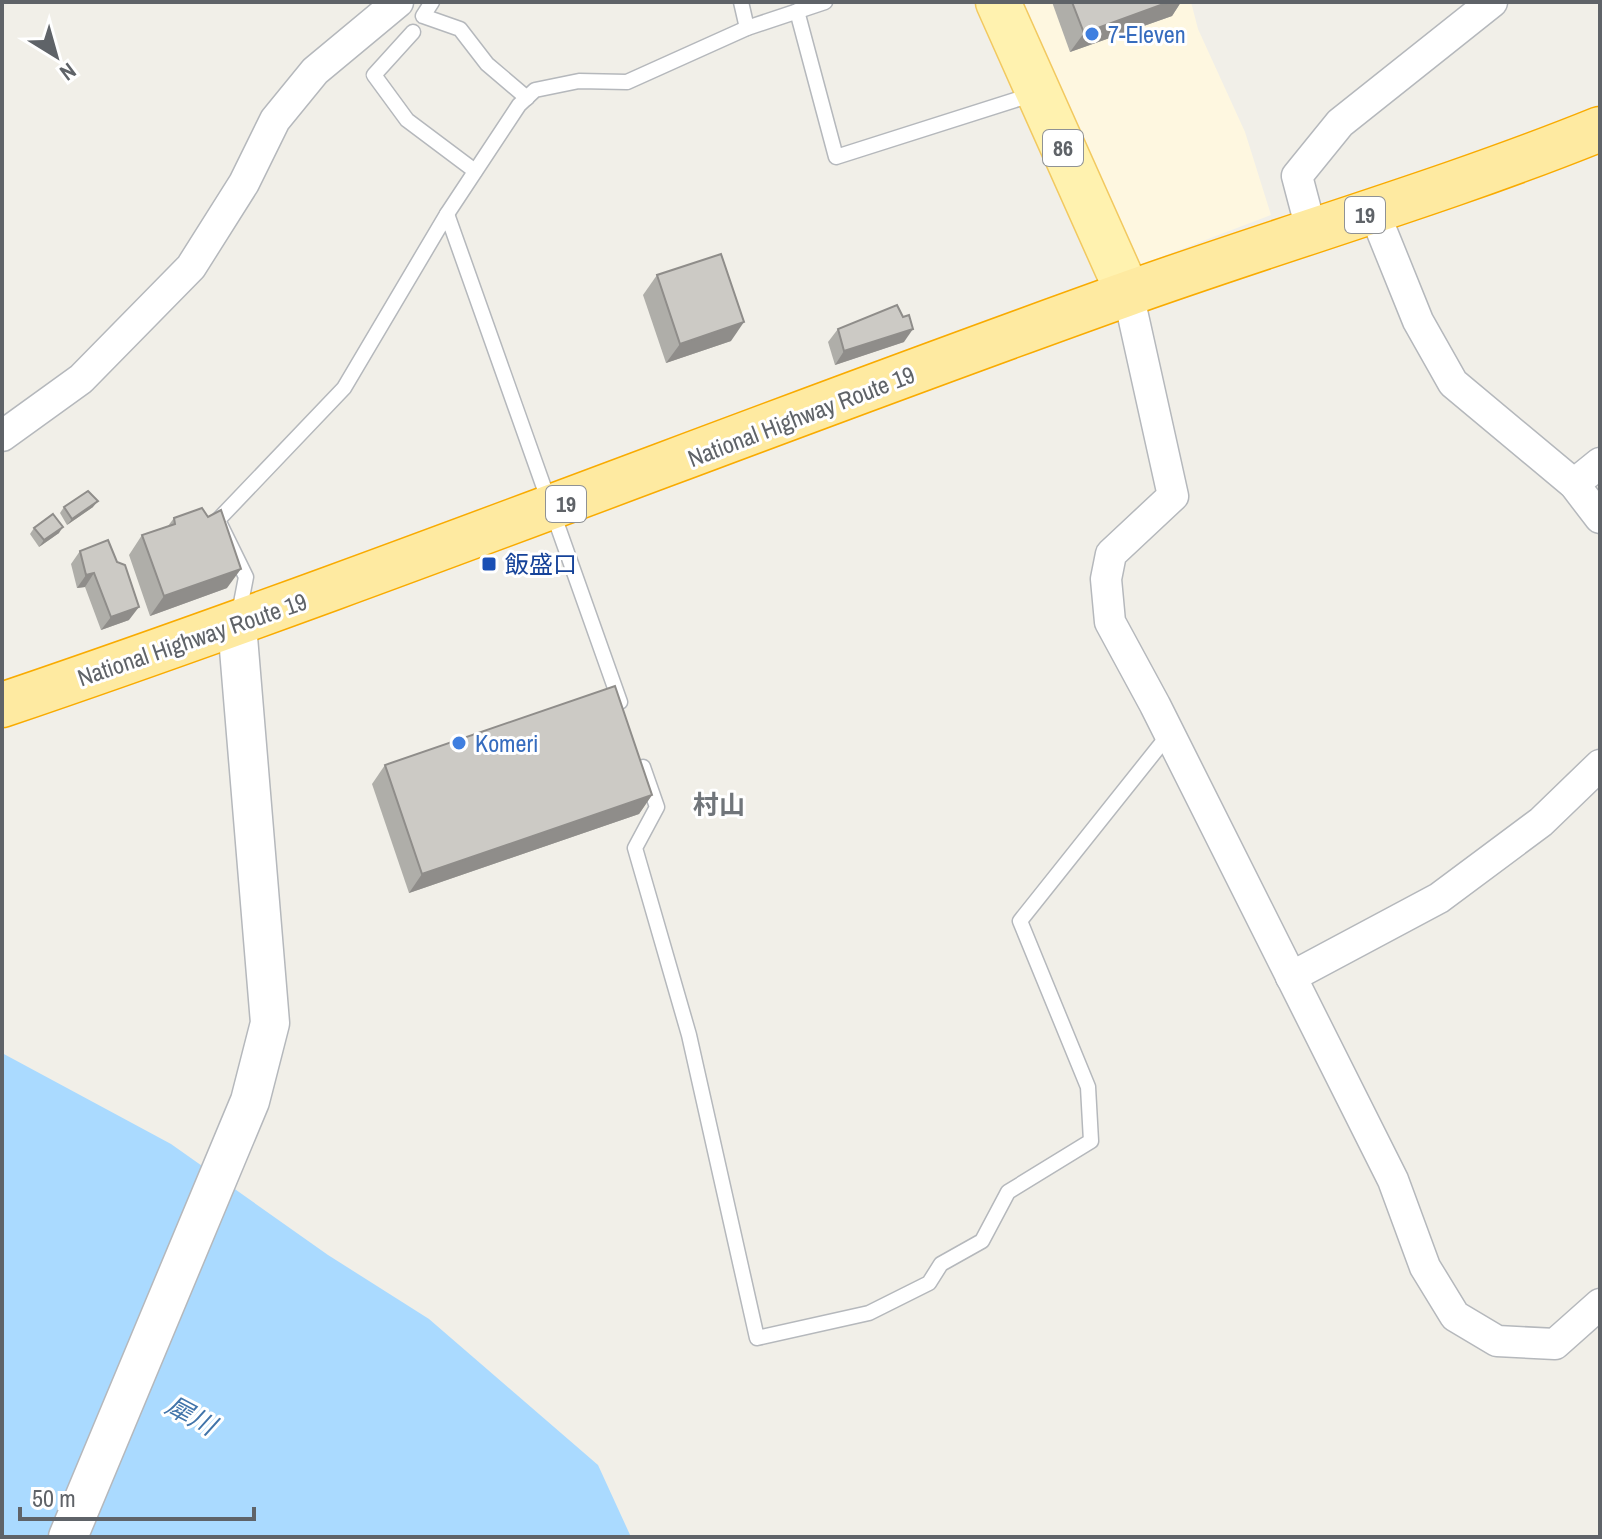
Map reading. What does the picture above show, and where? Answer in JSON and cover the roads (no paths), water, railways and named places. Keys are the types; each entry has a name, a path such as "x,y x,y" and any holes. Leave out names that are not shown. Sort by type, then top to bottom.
{"highway":[{"name":"National Highway Route 19","path":"2,705 237,625 1128,293 1374,212 1600,129"}],"main road":[{"name":"86","path":"998,2 1128,293"}],"street":[{"path":"2,436 81,379 191,267 244,183 275,120 315,71 398,2"},
{"path":"1312,233 1297,176 1340,123 1492,2"},
{"path":"1374,212 1418,321 1453,383 1574,484 1600,518"},
{"path":"1128,293 1173,496 1111,554 1106,579 1110,622 1170,733 1393,1180 1425,1267 1455,1316 1497,1341 1555,1344 1600,1304"},
{"path":"1574,484 1600,463"},
{"path":"68,1537 250,1101 270,1023 237,625"},
{"path":"1291,977 1439,898 1541,822 1600,765"}],"lane":[{"path":"432,2 423,16 460,29 487,64 527,98"},
{"path":"741,2 747,28"},
{"path":"237,625 246,577 218,520 344,388 447,214 527,98 535,90 579,81 627,82 747,28 825,2"},
{"path":"797,11 836,157 1038,93"},
{"path":"413,32 374,75 407,120 475,171"},
{"path":"447,214 626,718"},
{"path":"636,748 657,807 635,848 689,1035 757,1338 869,1313 929,1283 941,1264 982,1241 1008,1192 1091,1141 1088,1087 1020,921 1170,733"}],"water":[{"name":"犀川","path":"2,1053 171,1144 328,1255 429,1319 598,1465 631,1537 2,1537"}],"place":[{"name":"7-Eleven","path":"1092,34"},
{"name":"飯盛口","path":"489,564"},
{"name":"Komeri","path":"459,743"}],"district":[{"name":"村山","path":"719,804"}]}
